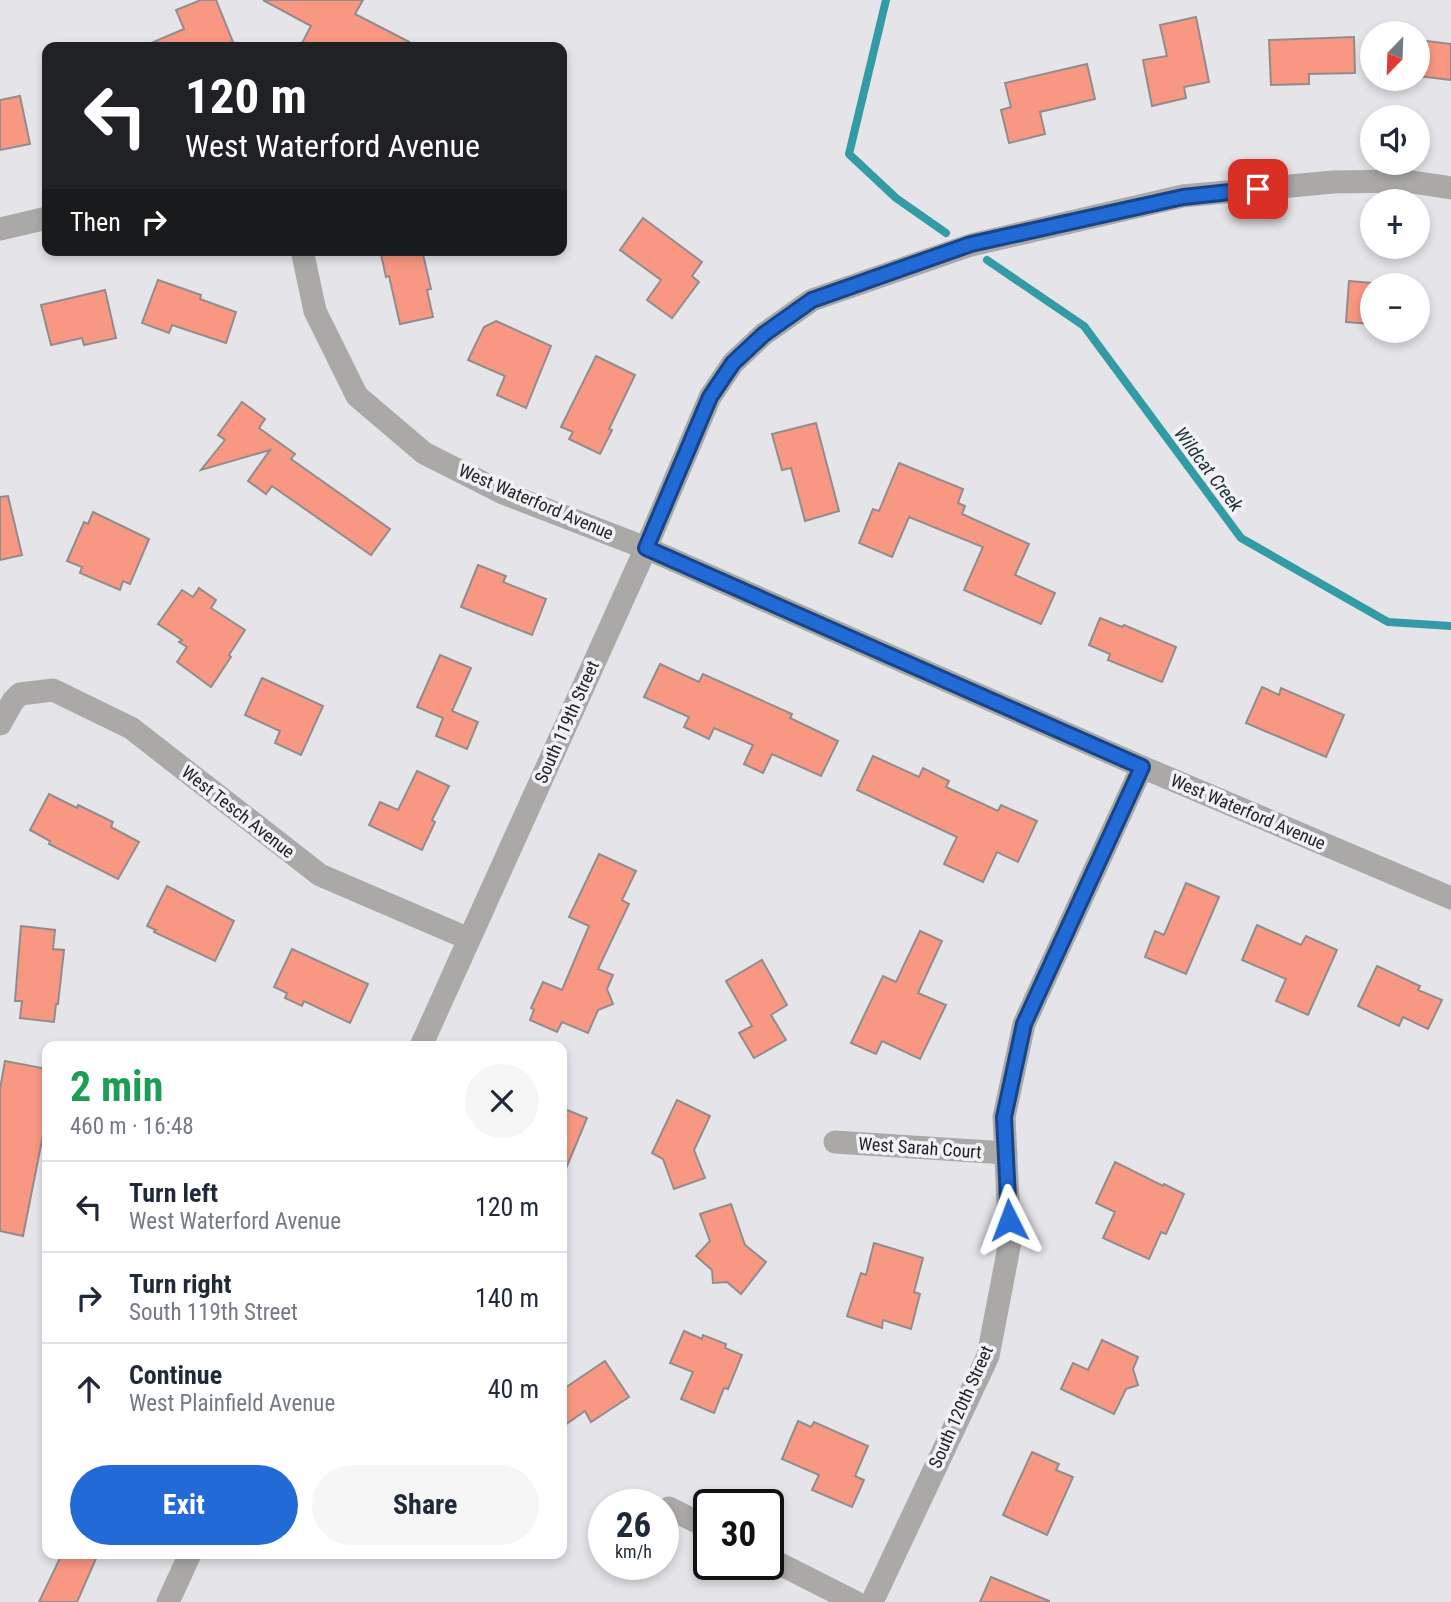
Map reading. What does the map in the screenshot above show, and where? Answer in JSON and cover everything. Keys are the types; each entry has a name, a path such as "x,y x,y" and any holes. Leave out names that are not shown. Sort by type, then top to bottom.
{"street":[{"name":"South 119th Street","path":"423,1041 646,548 710,397 733,363 764,334 812,300 971,244 1183,197 1333,182 1406,181 1451,188"},
{"path":"0,229 42,219"},
{"name":"West Waterford Avenue","path":"303,256 314,312 357,396 424,453 503,493 646,548 1142,767 1451,898"},
{"name":"West Tesch Avenue","path":"0,724 20,694 53,690 131,728 320,875 469,939"},
{"name":"South 120th Street","path":"872,1602 988,1356 1010,1242 1004,1117 1024,1024 1142,767"},
{"name":"West Sarah Court","path":"835,1142 1006,1153"},
{"path":"168,1602 188,1559"},
{"path":"784,1566 855,1602"}],"building":[{"path":"201,0 216,0 233,42 154,42 184,29 176,10"},
{"path":"263,0 363,0 355,14 409,42 303,42 311,26"},
{"path":"1196,17 1209,82 1184,87 1186,98 1152,106 1143,60 1167,56 1160,25"},
{"path":"1354,37 1355,73 1309,74 1309,84 1271,85 1269,40"},
{"path":"1430,41 1451,44 1451,80 1430,77"},
{"path":"1087,64 1095,99 1040,112 1045,134 1009,143 1001,110 1011,107 1005,83"},
{"path":"20,96 30,144 0,150 0,100"},
{"path":"643,218 702,262 692,276 699,282 672,318 647,300 661,280 620,250"},
{"path":"381,256 423,256 431,289 427,290 433,317 400,324 389,276 386,277"},
{"path":"158,280 201,295 200,299 236,312 226,343 172,325 169,333 142,323"},
{"path":"1349,281 1360,282 1360,323 1346,322"},
{"path":"105,290 116,338 84,345 82,338 51,345 41,305"},
{"path":"496,321 551,346 526,408 497,395 505,376 468,360 484,327"},
{"path":"596,356 635,375 600,454 569,439 573,432 561,427"},
{"path":"242,402 265,419 259,428 295,454 291,459 390,529 371,555 272,486 266,494 248,481 270,450 201,470 225,440 218,435"},
{"path":"816,423 839,511 805,521 791,468 782,470 772,434"},
{"path":"899,463 963,489 958,503 965,506 962,514 1029,544 1015,575 1055,593 1041,624 964,590 983,547 909,517 892,557 859,543 873,509 879,511"},
{"path":"8,496 22,555 0,560 0,497"},
{"path":"93,512 149,539 130,584 123,581 120,590 80,573 82,567 67,561 84,522 88,524"},
{"path":"478,565 506,576 503,582 546,599 532,635 461,607"},
{"path":"199,588 216,600 211,608 245,630 211,687 177,662 187,647 179,642 182,640 158,624 182,590 193,597"},
{"path":"1100,618 1176,647 1162,682 1108,660 1110,654 1089,645"},
{"path":"440,655 471,668 452,711 478,722 467,749 436,736 443,718 417,707"},
{"path":"660,664 699,682 703,674 792,714 790,718 838,741 821,776 772,754 763,773 744,764 753,745 714,728 709,739 684,727 689,717 644,697"},
{"path":"262,678 323,706 301,755 275,743 280,731 245,715"},
{"path":"1262,687 1279,695 1281,688 1344,715 1326,757 1246,723"},
{"path":"873,756 919,777 923,768 949,781 946,787 998,811 1001,805 1037,821 1018,862 997,852 983,882 944,864 957,837 857,790"},
{"path":"417,771 449,786 432,820 435,822 422,850 369,825 380,802 398,810"},
{"path":"49,794 113,822 111,827 139,842 118,879 49,844 50,841 30,830"},
{"path":"599,854 636,871 622,900 629,904 598,969 613,975 607,989 613,1004 598,1010 588,1033 562,1022 557,1032 530,1020 534,1010 531,1008 543,982 562,990 589,926 569,917"},
{"path":"1186,883 1219,897 1186,974 1145,957 1155,931 1164,935"},
{"path":"167,886 234,921 215,961 154,932 156,930 147,926"},
{"path":"1257,925 1301,945 1306,936 1337,950 1308,1015 1276,1001 1286,979 1242,960"},
{"path":"21,926 55,930 53,949 64,950 54,1022 20,1018 22,1001 15,1001"},
{"path":"920,931 942,941 918,993 946,1005 920,1059 882,1041 876,1054 851,1043 883,976 896,982"},
{"path":"292,949 368,984 350,1023 304,1001 302,1006 285,998 287,993 274,987"},
{"path":"762,960 787,1005 771,1015 786,1040 754,1058 739,1033 752,1026 726,981"},
{"path":"1377,966 1420,986 1418,990 1442,1000 1428,1029 1403,1017 1399,1026 1358,1006"},
{"path":"5,1061 42,1068 42,1140 23,1236 0,1231 0,1089"},
{"path":"677,1100 710,1116 694,1150 705,1178 674,1189 663,1159 652,1153"},
{"path":"567,1110 587,1118 567,1166"},
{"path":"1115,1162 1184,1194 1166,1234 1161,1232 1149,1259 1103,1238 1115,1212 1096,1203"},
{"path":"731,1204 745,1245 766,1262 741,1294 727,1282 713,1283 712,1270 696,1256 710,1241 700,1214"},
{"path":"874,1243 923,1258 914,1292 920,1294 911,1329 883,1320 882,1328 847,1316 861,1273 866,1275"},
{"path":"684,1331 702,1339 703,1335 726,1344 725,1348 742,1355 728,1389 724,1388 714,1413 681,1399 693,1372 670,1363"},
{"path":"1102,1340 1138,1357 1133,1369 1138,1385 1126,1389 1114,1414 1061,1389 1073,1363 1088,1370"},
{"path":"605,1361 629,1397 591,1422 585,1411 567,1424 567,1387"},
{"path":"798,1421 811,1427 814,1422 868,1446 855,1476 864,1480 852,1507 812,1490 819,1475 782,1459"},
{"path":"1032,1452 1059,1464 1056,1470 1073,1477 1047,1535 1003,1515"},
{"path":"60,1559 96,1559 77,1602 39,1602"},
{"path":"991,1577 1049,1601 1049,1602 980,1602"}],"waterway":[{"name":"Wildcat Creek","path":"886,0 849,154 896,198 946,233"},
{"name":"Wildcat Creek","path":"987,260 1084,326 1241,538 1388,622 1451,626"}],"route":[{"path":"1009,1220 1004,1117 1024,1024 1142,767 646,548 710,397 721,380 733,363 764,334 812,300 971,244 1183,197 1258,189"}]}
